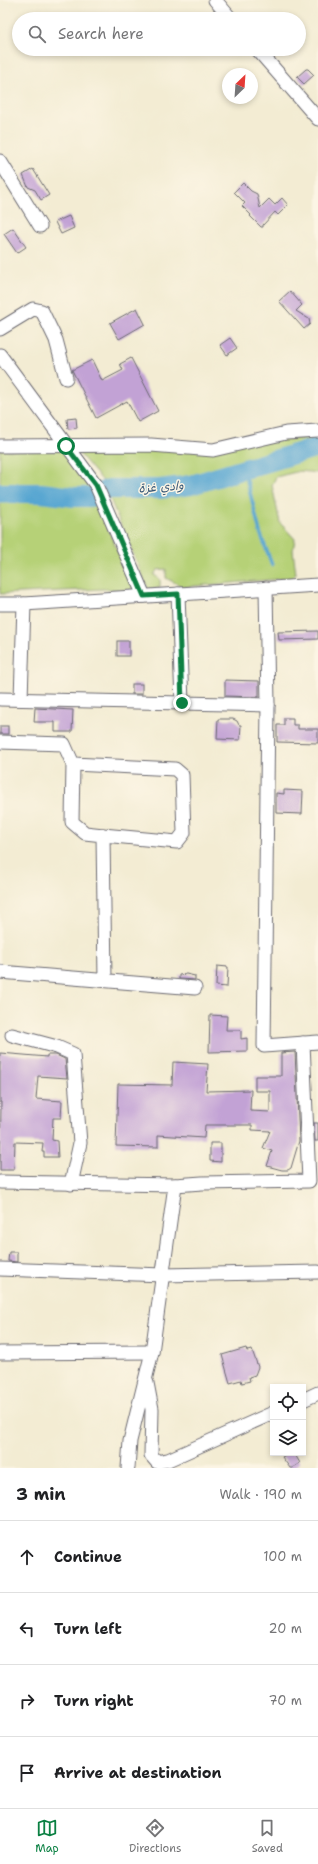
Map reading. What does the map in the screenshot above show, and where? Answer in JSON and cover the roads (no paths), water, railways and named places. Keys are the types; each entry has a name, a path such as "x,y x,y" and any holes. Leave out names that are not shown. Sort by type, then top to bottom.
{"street":[{"path":"215,0 225,12"},
{"path":"263,56 318,119"},
{"path":"0,162 40,226"},
{"path":"0,328 32,309 42,311 56,340 66,378"},
{"path":"0,355 96,485 144,596"},
{"path":"0,446 151,445 213,450 286,433 318,431"},
{"path":"0,604 24,604 318,585"},
{"path":"266,588 268,705 264,1046 318,1042"},
{"path":"178,594 182,703"},
{"path":"22,699 24,604"},
{"path":"0,699 268,705"},
{"path":"0,742 64,744 73,764 72,822 85,833 177,842 184,833 182,775 175,769 73,764"},
{"path":"103,835 105,980"},
{"path":"0,972 195,988"},
{"path":"12,1035 57,1047 73,1054 80,1143 71,1184"},
{"path":"0,1182 175,1185 309,1181 313,1166 303,1043"},
{"path":"128,1468 130,1441 147,1378 152,1352 175,1185"},
{"path":"0,1268 163,1275 318,1272"},
{"path":"0,1353 152,1352"},
{"path":"147,1378 152,1409 151,1455 157,1462 168,1460 270,1414"},
{"path":"306,1399 318,1393"}],"waterway":[{"name":"وادي غزة","path":"0,493 41,493 74,497 90,497 109,489 160,489 191,485 318,447"},
{"path":"242,469 247,481 260,532 272,565"}]}
